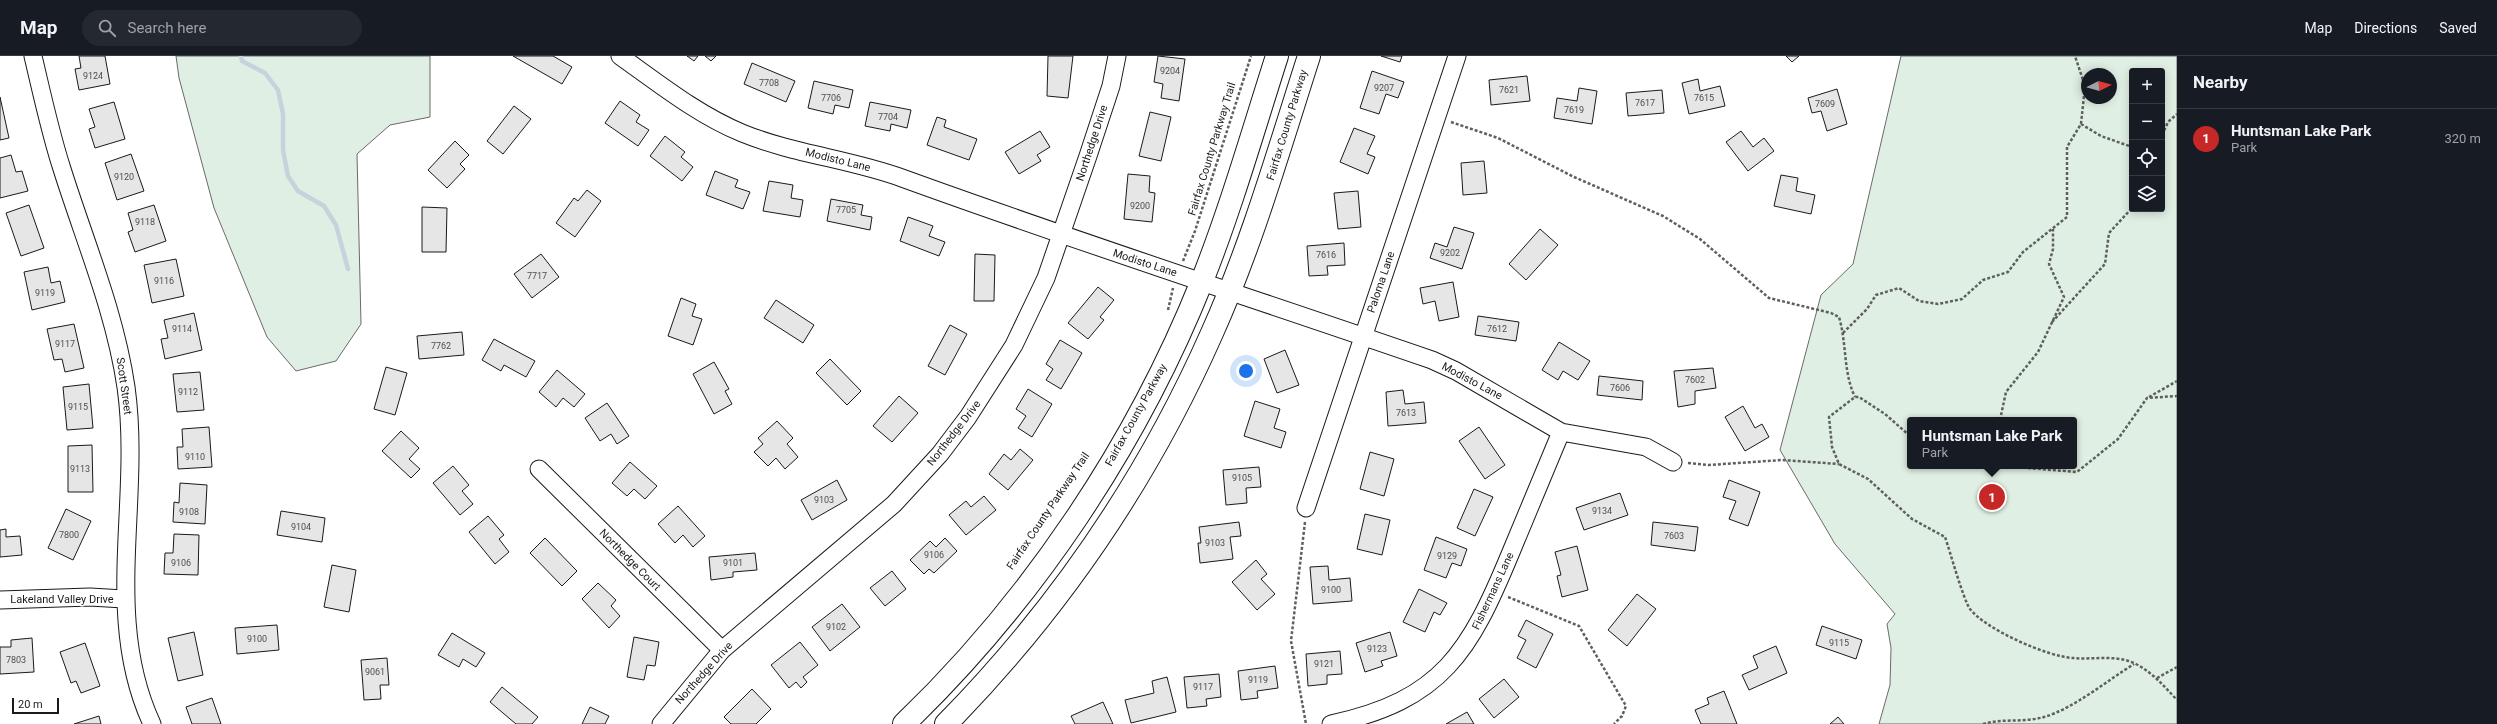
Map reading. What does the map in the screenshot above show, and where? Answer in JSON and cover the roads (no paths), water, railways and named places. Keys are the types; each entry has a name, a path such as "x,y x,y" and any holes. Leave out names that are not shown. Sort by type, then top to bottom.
{"highway":[{"name":"Fairfax County Parkway","path":"904,724 950,678 1005,614 1074,520 1144,404 1201,282 1229,208 1277,56"},
{"name":"Fairfax County Parkway","path":"946,724 1037,621 1110,520 1176,407 1212,334 1229,292 1260,210 1309,56"}],"street":[{"name":"Scott Street","path":"33,56 45,111 62,169 113,324 126,387 131,443 131,491 124,599 129,644 136,677 152,724"},
{"name":"Modisto Lane","path":"620,56 708,116 743,134 779,146 894,176 1061,236 1362,336 1456,370 1561,432 1646,447 1673,462"},
{"name":"Northedge Drive","path":"661,724 722,650 894,504 940,454 968,417 1014,345 1046,278 1111,86 1117,56"},
{"name":"Paloma Lane","path":"1306,508 1362,336 1457,56"},
{"name":"Fishermans Lane","path":"1331,724 1366,717 1384,710 1430,683 1451,663 1472,636 1494,592 1561,432"},
{"name":"Northedge Court","path":"539,468 722,650"},
{"name":"Lakeland Valley Drive","path":"0,600 90,597 124,599"}],"waterway":[{"path":"241,56 242,61 265,73 278,90 283,114 283,150 288,176 298,191 324,206 336,225 348,269"}],"place":[{"name":"Huntsman Lake Park","path":"1992,497"}]}
